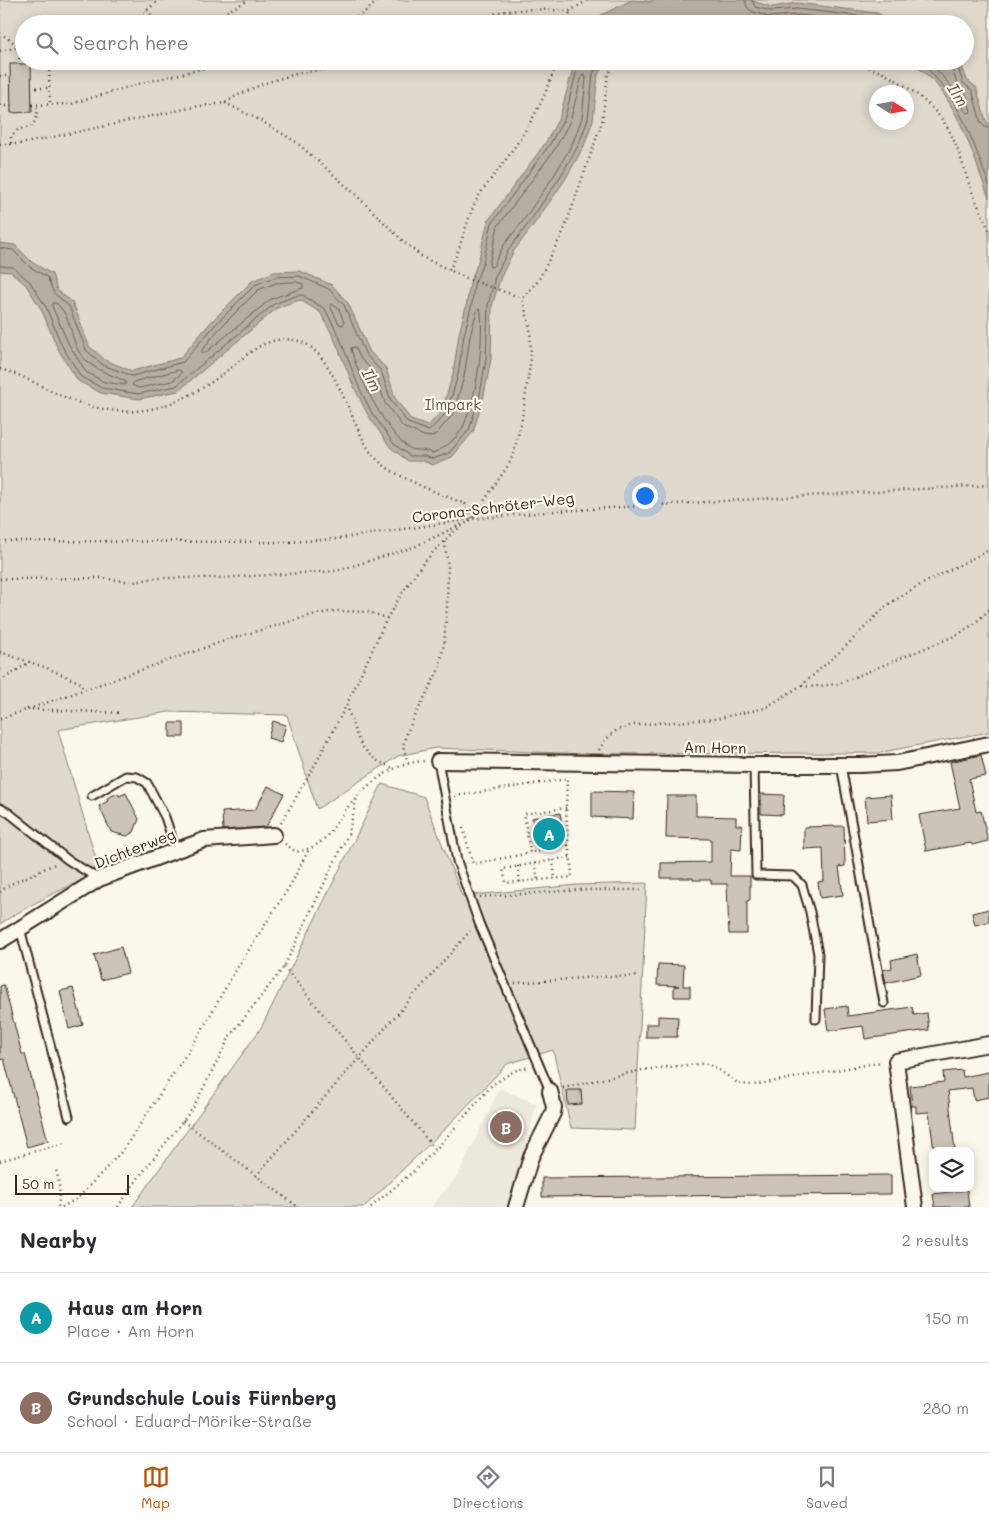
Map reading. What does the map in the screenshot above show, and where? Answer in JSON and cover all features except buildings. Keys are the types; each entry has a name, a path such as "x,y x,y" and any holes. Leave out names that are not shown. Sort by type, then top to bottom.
{"street":[{"name":"Am Horn","path":"438,761 841,765 897,763 989,744"},
{"name":"Dichterweg","path":"0,941 99,879 204,840 274,835"},
{"path":"916,1207 896,1061 989,1044"},
{"path":"516,1207 531,1157 553,1112 554,1107 550,1091"}],"lane":[{"path":"438,761 454,846 471,900 550,1091"},
{"path":"754,765 756,875 793,876 802,885 810,912 818,954 816,1019"},
{"path":"841,765 884,1003"},
{"path":"92,796 126,776 138,777 147,783 165,817 176,850"},
{"path":"0,808 68,860 99,879"},
{"path":"20,928 69,1117"}],"path":[{"path":"140,15 158,0"},
{"path":"220,15 249,0"},
{"path":"360,15 371,9 378,0"},
{"path":"492,15 498,12 532,9 570,11 588,0"},
{"path":"147,10 151,15"},
{"path":"569,15 570,11"},
{"path":"0,33 15,43"},
{"path":"0,51 15,47"},
{"path":"49,70 50,105"},
{"path":"32,106 71,104 142,82 195,70"},
{"path":"0,144 30,142 182,110 225,103 236,96 282,78 322,70"},
{"path":"449,270 478,198 538,111 554,70"},
{"path":"522,298 538,281 564,230 602,122 608,74 611,70"},
{"path":"874,70 909,89 930,106 944,123 951,134 974,197 989,230"},
{"path":"0,76 10,76"},
{"path":"31,88 50,88"},
{"path":"225,103 263,122 296,142 424,258 471,280 522,298"},
{"path":"11,143 11,136 19,129 31,127 36,120 38,105"},
{"path":"0,106 11,106"},
{"path":"438,761 408,763 393,768 378,778 358,796 323,842 309,850 296,852 274,835 315,765 347,704 387,618 422,565 444,540 472,519 509,464 520,428 529,376 531,342 527,313 522,298"},
{"path":"0,369 22,376 62,396 84,404 111,410 135,412 162,407 190,395 218,378 262,344 283,340 300,342 314,350 327,367 373,454 392,471 465,504 472,519"},
{"name":"Corona-Schröter-Weg","path":"0,541 289,542 336,540 472,519 566,510 989,485"},
{"path":"0,579 100,578 134,582 155,578 219,578 336,571 414,547 472,519"},
{"path":"408,763 402,746 406,734 439,670 444,644 448,565 444,540"},
{"path":"594,763 597,752 617,730 633,725 715,720 765,708 802,685 845,647 886,606 916,587 989,550"},
{"path":"802,685 809,688 838,684 957,635 974,624 989,610"},
{"path":"0,719 230,639 316,614 336,611 368,612 387,618"},
{"path":"0,652 81,683 82,689"},
{"path":"0,681 30,662"},
{"path":"347,704 354,730 363,749 379,763 393,768"},
{"path":"26,709 122,713"},
{"path":"567,763 566,808 572,877 506,883 503,869 570,857"},
{"path":"458,804 455,796 567,779"},
{"path":"118,1207 139,1176 193,1108 230,1036 284,967 349,832 358,796"},
{"path":"530,853 524,814 566,808"},
{"path":"462,822 474,864 568,845"},
{"path":"62,1207 78,1198 123,1150 198,1035 231,978 292,884 309,850"},
{"path":"0,892 9,885 48,866 68,860"},
{"path":"553,860 555,878"},
{"path":"536,863 538,880"},
{"path":"518,866 520,882"},
{"path":"471,900 481,896 579,890 643,890"},
{"path":"256,1176 479,923"},
{"path":"284,967 436,1149"},
{"path":"506,986 528,982 639,976"},
{"path":"550,1091 642,1070 697,1064 708,1064 739,1084 754,1085 890,1060 896,1061"},
{"path":"371,1207 414,1171 436,1149 492,1085 514,1071 540,1065"},
{"path":"183,1121 298,1207"},
{"path":"0,1161 64,1143"},
{"path":"56,1171 59,1178 60,1198 58,1207"}],"shaded area":[{"path":"500,1088 536,1104 526,1150 509,1207 431,1207 458,1175"}],"green space":[{"name":"Ilmpark","path":"0,0 989,0 989,732 877,753 584,754 436,748 398,756 317,809 287,715 169,712 58,730 100,873 49,896 0,924"},
{"path":"382,784 424,797 462,896 577,885 647,883 635,1130 571,1128 553,1050 507,1064 447,1127 364,1207 132,1207 261,1028"}],"water":[{"path":"632,0 650,2 653,0 749,0 772,7 797,3 881,15 601,15"},
{"name":"Ilm","path":"573,70 600,70 598,75 593,120 584,146 565,180 513,252 500,279 492,306 491,359 484,395 473,432 452,457 432,465 423,461 408,461 390,447 368,415 334,338 320,312 300,300 277,308 178,391 139,399 101,393 78,381 58,349 41,309 26,285 11,272 0,271 0,243 15,245 33,263 52,274 57,290 73,303 89,346 105,360 132,371 180,358 211,322 252,281 274,272 300,271 332,285 348,303 370,352 386,368 395,398 411,420 428,426 442,411 453,374 470,283 478,262 488,221 546,142 560,116"},
{"name":"Ilm","path":"921,70 963,70 967,80 976,87 986,121 989,125 989,198 959,121 938,86"}],"place":[{"name":"Haus am Horn","path":"549,834"},
{"name":"Grundschule Louis Fürnberg","path":"506,1127"}]}
